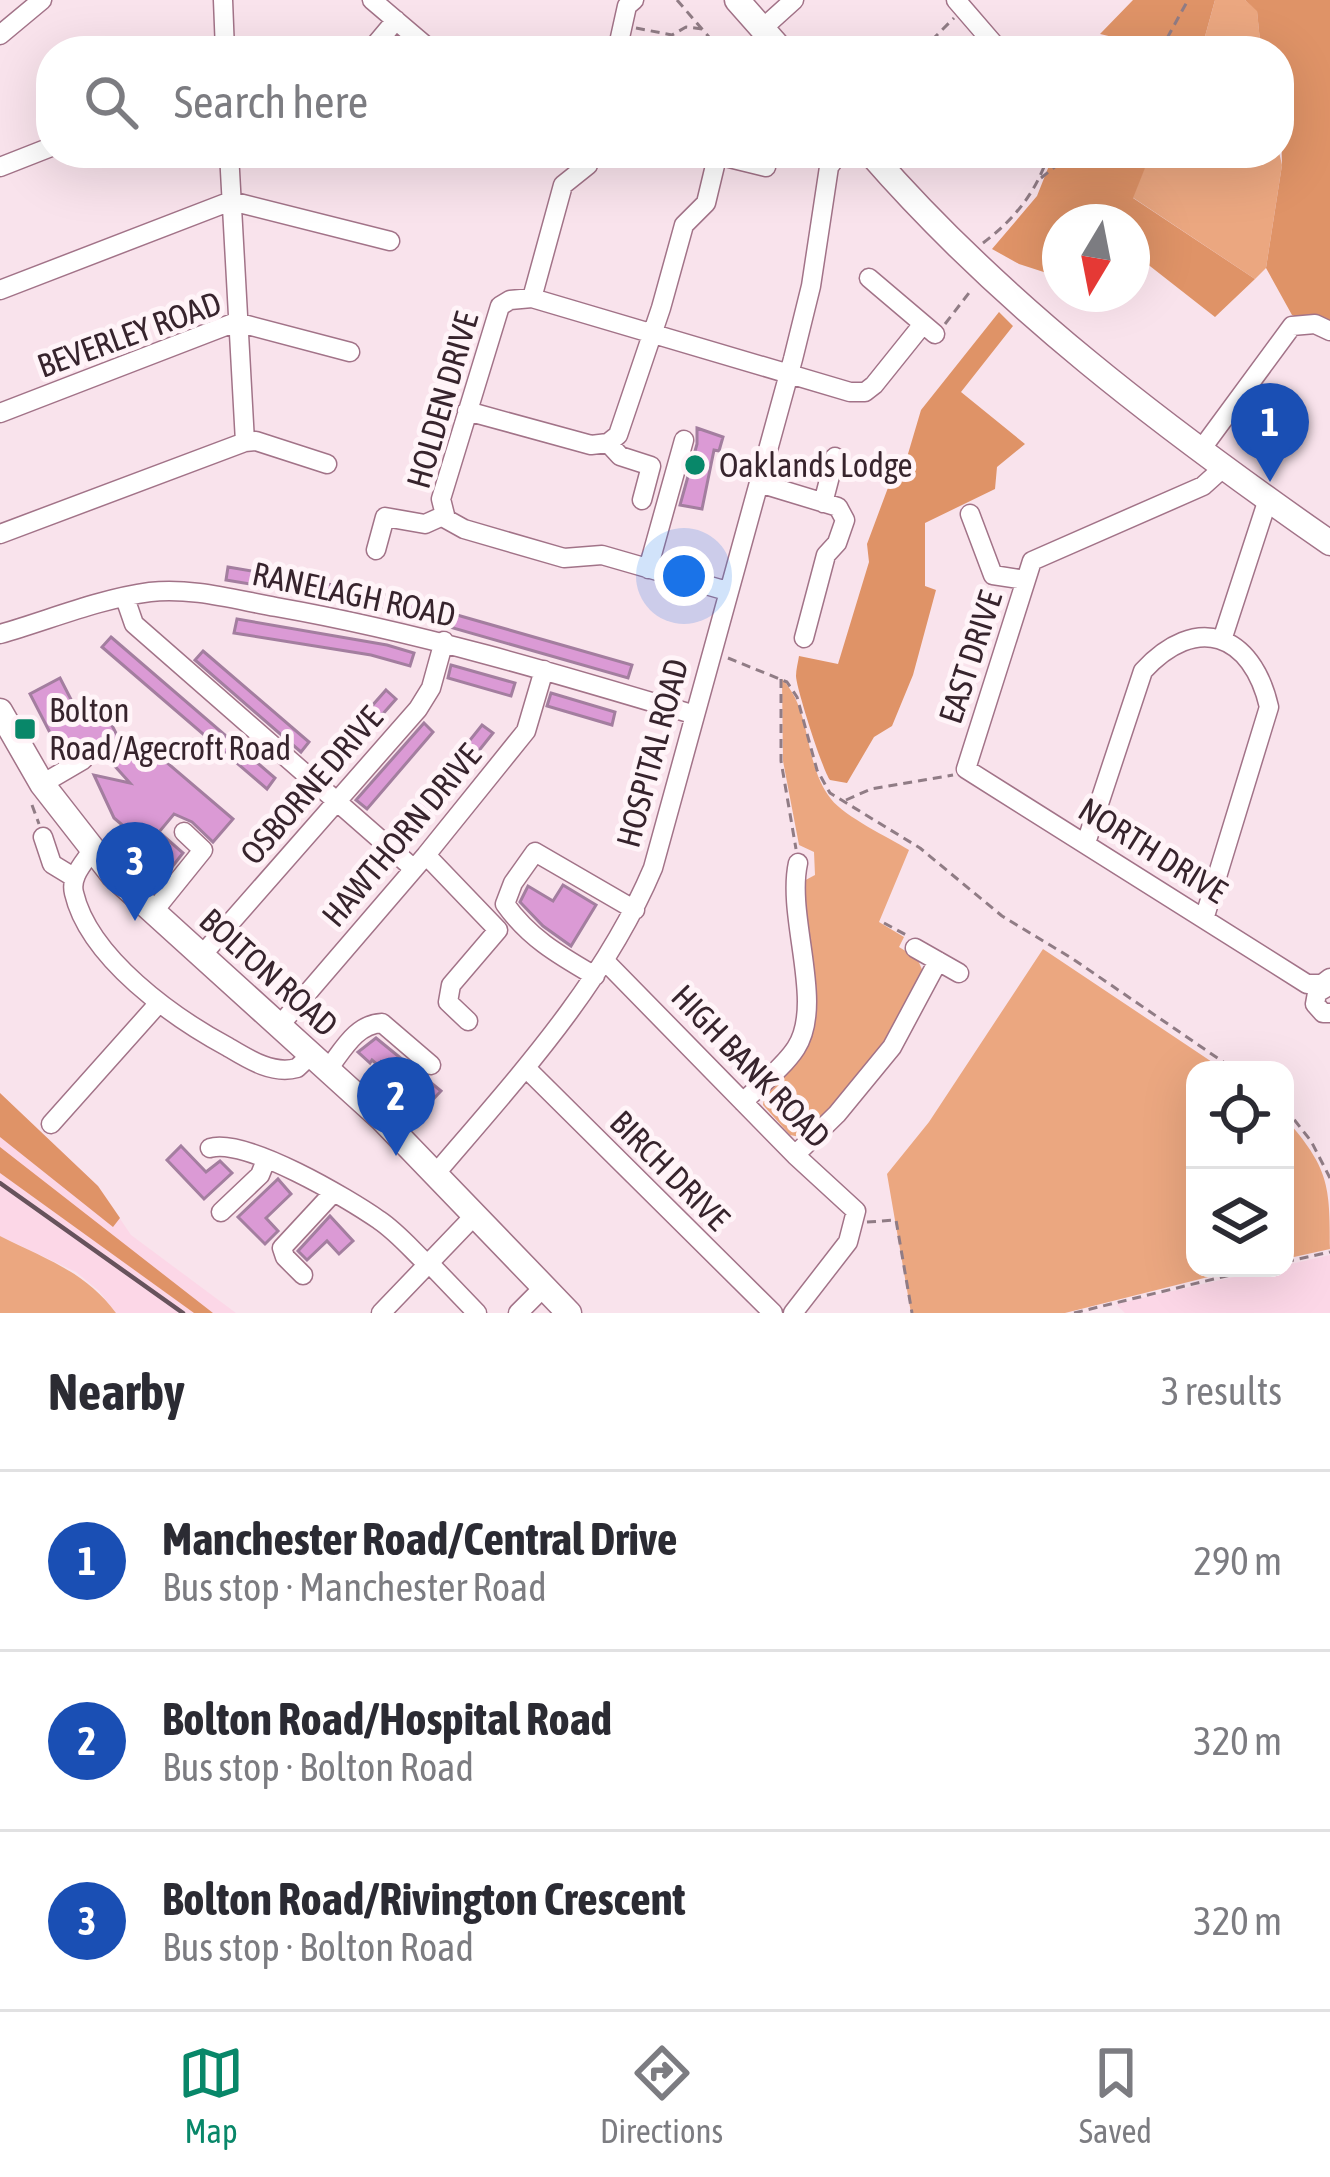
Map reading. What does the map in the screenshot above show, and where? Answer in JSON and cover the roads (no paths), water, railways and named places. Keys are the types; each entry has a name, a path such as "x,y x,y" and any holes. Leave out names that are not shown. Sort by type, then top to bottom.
{"main road":[{"path":"736,0 770,36"},
{"path":"884,168 987,274 1046,327 1200,451 1330,543"},
{"name":"BOLTON ROAD","path":"0,711 42,784 91,852 437,1172 569,1313"}],"street":[{"path":"0,35 42,0"},
{"path":"223,0 224,36"},
{"path":"372,0 415,36"},
{"path":"620,36 627,6 633,0"},
{"path":"763,28 794,0"},
{"path":"960,4 987,36"},
{"path":"383,36 396,20"},
{"path":"0,167 36,153"},
{"path":"230,168 245,442"},
{"path":"584,168 563,185 532,298 850,392 865,392 922,324 869,278"},
{"path":"467,411 591,445 608,442 626,421 684,226 706,203 715,168"},
{"name":"HOSPITAL ROAD","path":"437,1172 526,1068 600,968 635,910 653,868 789,374 811,286 830,168"},
{"path":"0,290 231,201 390,241"},
{"name":"HOLDEN DRIVE","path":"532,298 511,300 495,313 441,499 445,515 464,529 565,558 602,555 727,592"},
{"name":"BEVERLEY ROAD","path":"0,413 236,322 350,352"},
{"path":"1200,451 1292,326 1315,324 1330,331"},
{"path":"648,569 684,440"},
{"path":"0,534 245,442 256,441 327,464"},
{"path":"608,442 620,456 651,466 642,500"},
{"path":"824,502 835,457"},
{"name":"EAST DRIVE","path":"959,772 1032,561 1203,486 1223,467"},
{"path":"759,483 838,506 845,520 837,543 826,555 804,638"},
{"path":"1222,640 1268,500"},
{"path":"970,514 994,575 1026,580"},
{"path":"376,550 385,517 425,524 445,515"},
{"name":"RANELAGH ROAD","path":"0,634 125,598 186,592 444,641 692,714"},
{"path":"125,598 134,624 336,802 420,862 498,930 451,985 448,1002 468,1021"},
{"path":"1086,843 1143,670 1163,649 1193,637 1222,640 1245,655 1263,678 1269,707 1205,916"},
{"name":"OSBORNE DRIVE","path":"202,955 418,709 430,688 444,641"},
{"name":"HAWTHORN DRIVE","path":"280,1024 526,730 544,670"},
{"path":"42,784 83,760"},
{"name":"NORTH DRIVE","path":"959,772 1323,985"},
{"path":"153,912 203,850 184,832"},
{"path":"43,837 52,864 75,878"},
{"name":"HIGH BANK ROAD","path":"635,910 535,851 505,904 521,927 548,949 600,968 743,1102 855,1217 848,1242 797,1312"},
{"path":"91,852 75,878 74,893 95,935 124,973 158,1004 252,1061 276,1069 320,1061 372,1023 382,1023 431,1065"},
{"path":"743,1102 789,1057 804,1031 806,1005 793,886 798,863"},
{"path":"915,948 959,973"},
{"path":"794,1155 837,1114 892,1046 938,961"},
{"path":"1323,985 1315,1004 1319,1011 1330,1013"},
{"path":"52,1124 158,1004"},
{"name":"BIRCH DRIVE","path":"526,1068 773,1313"},
{"path":"210,1148 219,1145 266,1160 384,1223 468,1310"},
{"path":"220,1212 260,1175 266,1160"},
{"path":"303,1274 282,1248 333,1193"},
{"path":"380,1313 476,1214"},
{"path":"518,1313 544,1287"}],"railway":[{"path":"0,1183 183,1313"}],"place":[{"name":"Oaklands Lodge","path":"695,465"},
{"name":"Manchester Road/Central Drive","path":"1270,482"},
{"name":"Bolton Road/Agecroft Road","path":"25,729"},
{"name":"Bolton Road/Rivington Crescent","path":"135,921"},
{"name":"Bolton Road/Hospital Road","path":"396,1156"}]}
